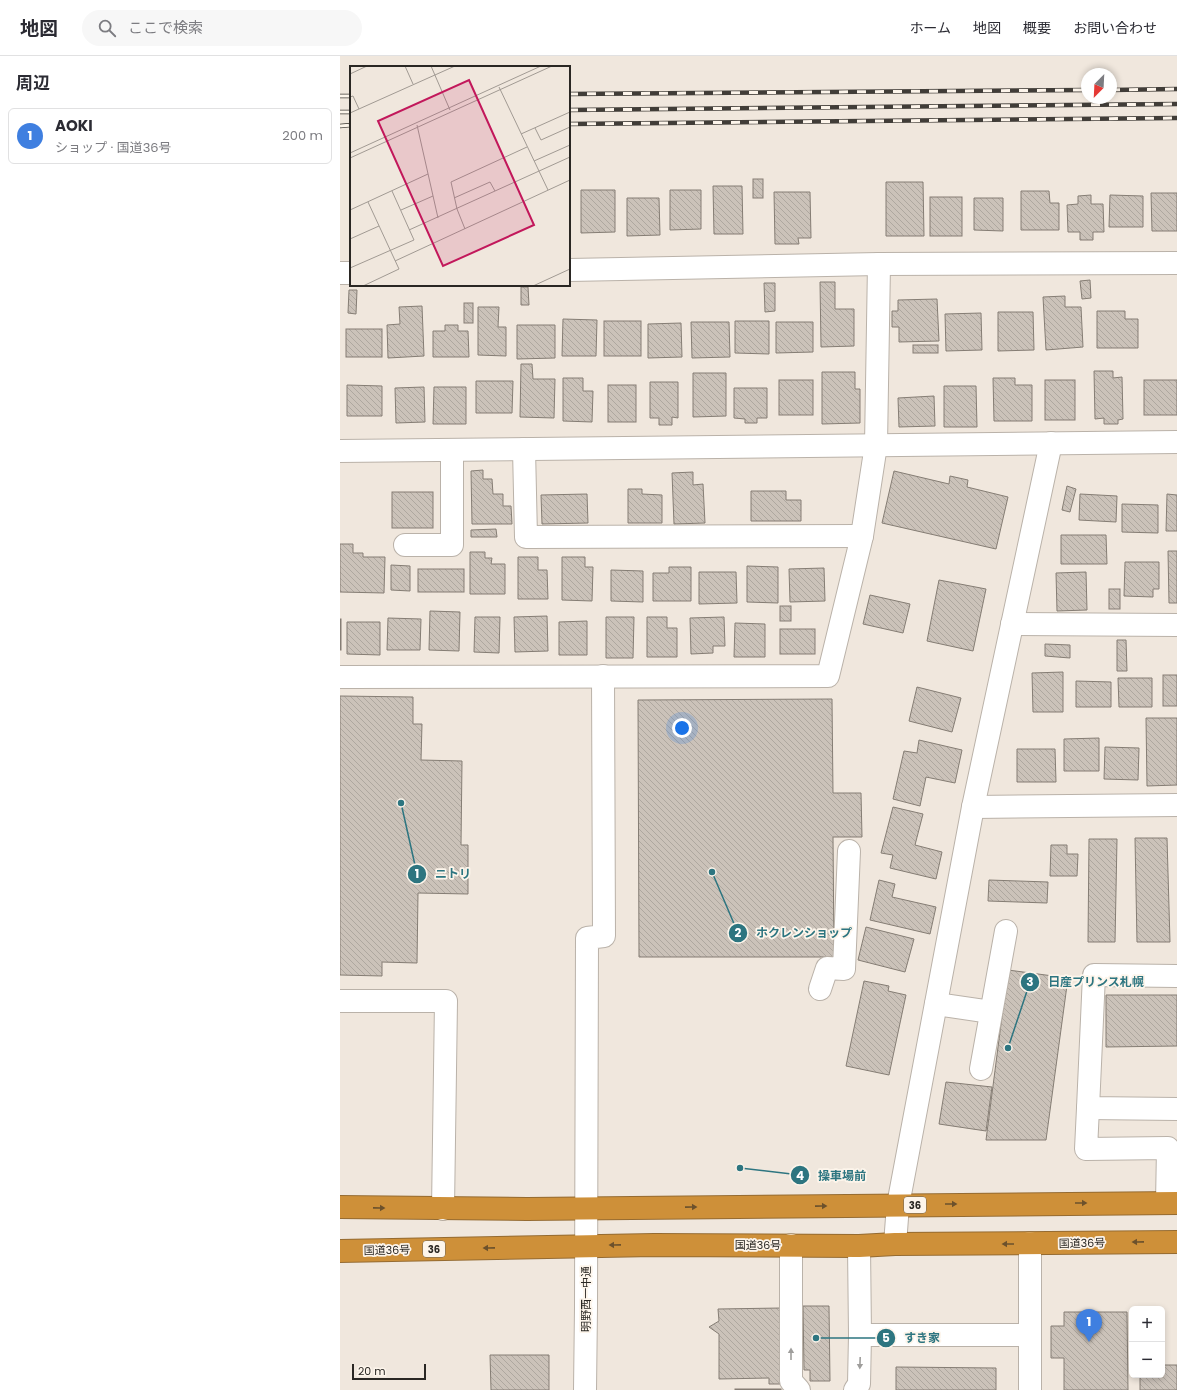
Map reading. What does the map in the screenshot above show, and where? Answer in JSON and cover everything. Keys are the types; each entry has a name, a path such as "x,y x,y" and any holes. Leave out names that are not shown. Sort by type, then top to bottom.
{"highway":[{"name":"36","path":"340,1207 443,1209 1172,1203"},
{"name":"国道36号","path":"340,1251 586,1246 859,1246 895,1244 1177,1242"}],"street":[{"path":"570,270 879,264 1177,263"},
{"path":"340,677 828,676 862,536 876,445 879,264"},
{"path":"340,274 350,273"},
{"path":"340,451 1177,442"},
{"path":"895,1244 898,1205 973,807 1051,443"},
{"path":"524,449 526,537 862,536"},
{"path":"405,545 452,546 452,450"},
{"path":"1012,624 1177,625"},
{"name":"明野西一中通","path":"585,1390 587,938 604,936 603,676"},
{"path":"973,807 1177,805"},
{"path":"820,989 827,968 844,969 849,851"},
{"path":"981,1069 1006,931"},
{"path":"1172,1203 1168,1148 1086,1149 1094,975 1177,976"},
{"path":"340,1001 446,1001 443,1209"},
{"path":"936,1004 991,1012"},
{"path":"1088,1108 1177,1109"},
{"path":"1030,1243 1030,1390"},
{"path":"792,1245 791,1381 800,1390"},
{"path":"855,1390 859,1384 859,1246"},
{"path":"860,1335 1030,1335"}],"building":[{"path":"753,179 763,179 763,198 753,198"},
{"path":"886,182 923,182 924,236 886,236"},
{"path":"713,186 742,186 743,234 714,234"},
{"path":"581,190 615,190 615,232 581,233"},
{"path":"670,190 701,190 701,229 670,230"},
{"path":"1021,191 1049,191 1050,203 1059,203 1059,230 1021,230"},
{"path":"774,192 810,192 811,238 798,238 799,244 775,244"},
{"path":"1151,193 1177,193 1177,231 1152,231"},
{"path":"1091,195 1091,204 1103,204 1104,232 1093,232 1093,240 1080,240 1080,232 1068,232 1067,205 1078,204 1078,196"},
{"path":"1110,195 1143,196 1143,227 1109,227"},
{"path":"930,197 962,197 962,236 930,236"},
{"path":"627,198 659,198 660,235 627,236"},
{"path":"974,198 1003,198 1003,231 974,230"},
{"path":"1090,280 1091,298 1082,299 1080,281"},
{"path":"820,282 835,282 835,309 854,309 854,346 821,347"},
{"path":"764,283 775,283 775,311 765,312"},
{"path":"521,287 528,287 529,305 521,305"},
{"path":"349,290 357,290 356,314 348,313"},
{"path":"1065,296 1065,307 1081,307 1083,347 1046,350 1043,297"},
{"path":"937,299 939,341 899,342 899,327 892,327 892,311 898,311 898,300"},
{"path":"464,303 473,303 473,323 464,323"},
{"path":"422,306 424,356 388,358 387,325 400,324 399,307"},
{"path":"478,307 499,307 498,327 506,327 506,356 478,355"},
{"path":"1097,311 1125,311 1125,319 1138,319 1138,348 1097,348"},
{"path":"998,312 1033,312 1034,350 998,351"},
{"path":"981,313 982,350 946,351 945,314"},
{"path":"563,319 597,320 596,356 562,356"},
{"path":"604,321 641,321 641,356 604,356"},
{"path":"735,321 769,321 769,354 735,353"},
{"path":"691,322 729,322 730,357 692,358"},
{"path":"776,322 813,322 813,352 776,353"},
{"path":"681,323 682,357 648,358 648,324"},
{"path":"445,325 458,325 458,331 468,331 469,357 433,357 433,331 445,331"},
{"path":"517,325 555,325 555,358 517,359"},
{"path":"346,329 382,329 382,357 346,357"},
{"path":"913,345 938,345 938,353 913,353"},
{"path":"521,364 532,364 533,379 555,379 554,418 520,417"},
{"path":"1094,371 1113,371 1113,378 1122,377 1123,419 1118,420 1118,424 1104,424 1104,418 1095,419"},
{"path":"822,372 855,372 855,389 860,389 860,423 822,424"},
{"path":"693,373 726,373 726,416 693,417"},
{"path":"563,378 583,378 583,391 593,391 592,422 563,421"},
{"path":"993,378 1015,378 1015,385 1032,385 1032,421 994,421"},
{"path":"779,380 813,380 813,415 779,415"},
{"path":"1045,380 1075,380 1075,420 1045,420"},
{"path":"1144,380 1177,380 1177,415 1144,415"},
{"path":"476,381 513,381 512,413 476,413"},
{"path":"650,382 678,382 678,418 672,417 672,425 659,425 659,418 650,418"},
{"path":"347,385 382,386 382,416 347,416"},
{"path":"608,385 636,385 636,422 608,422"},
{"path":"944,386 976,386 977,427 944,427"},
{"path":"424,387 425,422 396,423 395,388"},
{"path":"434,387 466,387 466,424 433,424"},
{"path":"734,388 767,388 767,418 757,418 757,423 745,423 745,419 734,418"},
{"path":"934,396 935,426 899,427 898,398"},
{"path":"483,470 483,479 492,479 493,494 503,494 503,506 511,506 512,524 472,524 471,471"},
{"path":"894,471 949,484 950,476 968,480 967,487 1008,497 996,549 882,523"},
{"path":"693,472 693,485 703,484 705,523 674,524 672,473"},
{"path":"1067,486 1076,489 1070,512 1062,510"},
{"path":"628,489 642,489 642,494 662,495 662,523 628,523"},
{"path":"751,491 786,491 786,500 801,500 801,521 751,521"},
{"path":"392,492 433,492 433,528 392,528"},
{"path":"587,494 588,523 542,524 541,495"},
{"path":"1080,494 1117,496 1116,522 1079,520"},
{"path":"1167,494 1177,495 1177,531 1166,531"},
{"path":"1122,504 1158,505 1158,533 1122,532"},
{"path":"496,529 497,537 471,537 471,530"},
{"path":"1061,535 1106,535 1107,564 1061,564"},
{"path":"340,544 353,544 353,553 363,553 363,557 385,557 384,593 340,592"},
{"path":"1168,551 1177,551 1177,603 1169,603"},
{"path":"470,552 485,552 485,558 492,558 491,564 505,564 505,594 470,594"},
{"path":"518,557 538,557 538,570 547,570 548,599 518,599"},
{"path":"562,557 585,557 585,567 593,567 592,601 562,600"},
{"path":"1125,562 1159,562 1159,589 1153,589 1153,597 1124,596"},
{"path":"391,565 410,566 410,591 391,590"},
{"path":"747,566 778,567 778,603 747,602"},
{"path":"669,567 691,567 691,601 653,601 653,573 669,573"},
{"path":"824,568 825,601 790,602 789,569"},
{"path":"418,569 464,569 464,592 418,592"},
{"path":"611,570 643,571 643,602 611,601"},
{"path":"699,572 736,572 737,603 699,604"},
{"path":"1086,572 1087,610 1057,611 1056,573"},
{"path":"939,580 986,589 973,651 927,641"},
{"path":"1109,589 1120,589 1120,609 1109,609"},
{"path":"870,595 910,604 903,633 863,624"},
{"path":"780,606 791,606 791,621 780,621"},
{"path":"430,611 460,612 459,651 429,650"},
{"path":"547,616 548,651 515,652 514,617"},
{"path":"475,617 500,617 499,653 474,652"},
{"path":"606,617 634,617 633,658 606,658"},
{"path":"647,617 667,617 667,628 677,628 677,657 647,657"},
{"path":"724,617 725,646 713,646 713,653 691,654 690,618"},
{"path":"388,618 421,619 420,650 387,650"},
{"path":"341,619 341,650 340,650"},
{"path":"587,621 587,655 559,655 559,622"},
{"path":"347,622 380,622 380,655 347,654"},
{"path":"735,623 765,624 765,657 734,657"},
{"path":"780,629 815,629 815,654 780,654"},
{"path":"1117,640 1126,640 1127,671 1117,671"},
{"path":"1045,644 1070,645 1070,658 1045,656"},
{"path":"1063,672 1063,712 1033,712 1032,673"},
{"path":"1163,675 1177,675 1177,706 1163,706"},
{"path":"1118,678 1152,678 1152,707 1119,707"},
{"path":"1076,681 1111,682 1111,707 1076,707"},
{"path":"917,687 961,698 952,732 909,721"},
{"path":"340,696 413,697 413,724 422,724 421,760 462,761 461,845 468,845 468,894 418,893 417,963 382,962 382,976 340,975"},
{"path":"832,699 833,793 861,793 862,837 833,837 834,957 639,957 638,700"},
{"path":"1146,718 1177,718 1177,785 1147,786"},
{"path":"1099,738 1099,771 1064,771 1064,739"},
{"path":"919,740 962,750 955,783 926,777 920,806 893,799 904,751 917,753"},
{"path":"1105,747 1139,748 1138,780 1104,779"},
{"path":"1017,749 1055,749 1056,782 1017,782"},
{"path":"893,807 923,814 915,845 942,852 936,879 890,868 893,855 881,853"},
{"path":"1135,838 1167,838 1170,942 1137,942"},
{"path":"1089,839 1117,839 1115,942 1088,942"},
{"path":"1051,845 1067,845 1067,854 1078,854 1077,876 1050,876"},
{"path":"879,880 895,884 892,897 936,907 930,934 870,920"},
{"path":"989,880 1048,882 1047,903 988,901"},
{"path":"866,927 914,939 905,972 858,960"},
{"path":"1008,970 1068,978 1046,1140 986,1140"},
{"path":"864,981 889,986 888,991 906,995 889,1075 846,1066"},
{"path":"1106,995 1177,995 1177,1046 1106,1047"},
{"path":"946,1082 992,1087 986,1131 939,1124"},
{"path":"803,1306 829,1306 830,1381 810,1381 810,1370 804,1370"},
{"path":"781,1308 782,1384 769,1384 769,1378 719,1379 719,1334 709,1327 719,1321 718,1309"},
{"path":"1064,1312 1127,1312 1128,1390 1064,1390 1064,1358 1051,1358 1051,1326 1064,1326"},
{"path":"490,1355 549,1355 549,1390 491,1390"},
{"path":"1165,1365 1177,1365 1177,1390 1140,1390 1140,1378 1165,1378"},
{"path":"896,1367 996,1368 996,1390 896,1390"},
{"path":"781,1389 781,1390 735,1390"}],"railway":[{"path":"1117,90 1177,89"},
{"path":"570,94 1081,90"},
{"path":"340,96 350,96"},
{"path":"570,110 1177,104"},
{"path":"340,112 350,112"},
{"path":"570,124 1177,118"},
{"path":"340,126 350,125"}],"place":[{"name":"ニトリ","path":"401,803"},
{"name":"ホクレンショップ","path":"712,872"},
{"name":"日産プリンス札幌","path":"1008,1048"},
{"name":"操車場前","path":"740,1168"},
{"name":"すき家","path":"816,1338"},
{"name":"AOKI","path":"1089,1342"}]}
